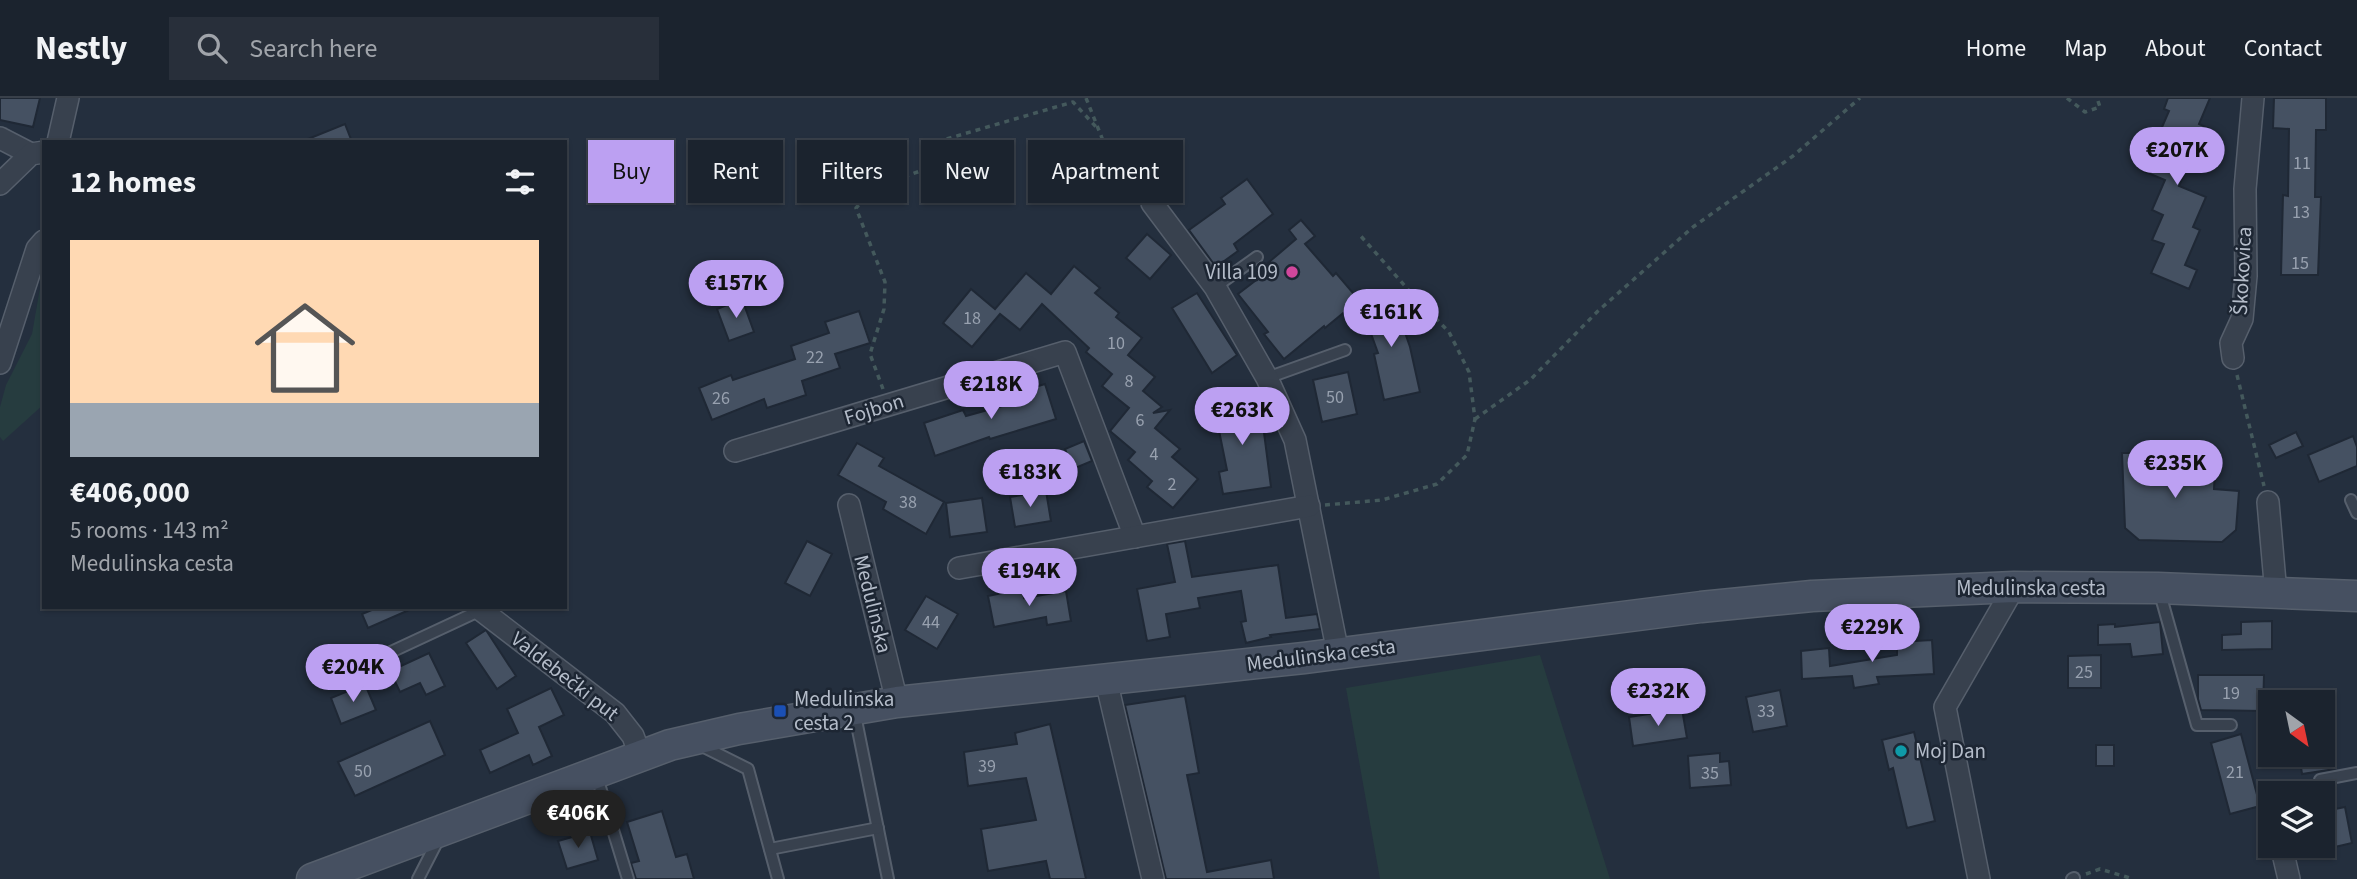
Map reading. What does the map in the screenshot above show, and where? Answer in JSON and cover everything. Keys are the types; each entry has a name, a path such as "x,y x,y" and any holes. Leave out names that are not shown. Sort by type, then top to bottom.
{"main road":[{"name":"Medulinska cesta","path":"312,879 640,755 750,727 897,702 1338,653 1715,605 1812,596 2014,587 2158,588 2357,596"}],"street":[{"path":"58,140 68,98"},
{"name":"Škokovica","path":"2233,358 2231,343 2242,319 2246,276 2245,189 2253,98"},
{"path":"0,138 38,153 0,184"},
{"path":"1152,203 1215,287 1267,378 1295,440 1338,653"},
{"path":"0,363 37,249 42,243"},
{"name":"Fojbon","path":"735,451 1065,352 1135,537"},
{"path":"2268,502 2276,594"},
{"name":"Medulinska","path":"849,505 897,702"},
{"path":"959,568 1309,506"},
{"path":"1979,879 1945,707 2014,587"},
{"name":"Valdebečki put","path":"479,609 615,713 633,736 640,755"},
{"path":"1106,680 1153,879"},
{"path":"2284,858 2289,879"}],"lane":[{"path":"1215,287 1257,257"},
{"path":"1267,378 1345,350"},
{"path":"2351,500 2357,513"},
{"path":"2158,588 2197,725 2231,725"},
{"path":"378,658 479,609"},
{"path":"854,709 888,879"},
{"path":"691,740 748,769 778,879"},
{"path":"595,772 628,879"},
{"path":"2320,780 2357,773"},
{"path":"770,849 878,828"},
{"path":"418,879 443,831"}],"path":[{"path":"1086,98 1103,140"},
{"path":"1475,419 1530,380 1598,311 1693,227 1793,156 1860,98"},
{"path":"2067,98 2085,112 2101,107 2097,98"},
{"path":"890,404 870,354 884,310 885,282 856,208 874,188 923,170 943,140 1073,102 1098,129"},
{"path":"1309,506 1382,500 1437,484 1467,455 1475,419 1469,372 1449,332 1359,233"},
{"path":"2233,358 2268,502"},
{"path":"2073,879 2100,869 2133,879"}],"green space":[{"path":"42,276 42,406 3,441 0,437 0,407 6,385 32,334"},
{"path":"1540,655 1610,879 1380,879 1346,688"}],"building":[{"path":"0,98 40,98 33,127 0,120"},
{"path":"2168,98 2210,98 2199,124 2210,129 2199,154 2194,151 2179,186 2206,197 2193,227 2200,230 2185,265 2197,270 2189,289 2151,273 2164,244 2152,240 2163,215 2152,210 2165,180 2143,171 2169,111 2164,109"},
{"path":"2274,98 2326,98 2326,130 2316,130 2315,197 2321,197 2318,275 2281,275 2283,195 2288,196 2289,129 2273,128"},
{"path":"345,124 351,140 305,140"},
{"path":"1247,179 1273,214 1234,244 1238,251 1216,267 1189,230 1225,204 1221,198"},
{"path":"1301,220 1315,236 1305,244 1333,276 1336,273 1359,300 1284,359 1264,334 1268,332 1238,294 1272,268 1268,263 1296,239 1289,230"},
{"path":"1147,234 1171,255 1150,279 1126,258"},
{"path":"1074,266 1100,288 1095,293 1119,313 1116,317 1142,338 1128,355 1155,377 1143,391 1162,407 1153,413 1170,410 1155,428 1180,449 1172,457 1198,479 1173,508 1147,487 1152,481 1128,460 1135,452 1110,431 1129,408 1102,386 1112,374 1086,352 1089,348 1042,304 1020,330 1000,314 972,347 943,323 971,289 995,309 1026,273 1051,294"},
{"path":"1197,293 1237,355 1212,373 1172,308"},
{"path":"1392,295 1410,347 1420,392 1384,400 1374,354 1378,353 1361,306"},
{"path":"742,299 754,332 729,341 717,309"},
{"path":"859,311 870,343 835,354 840,368 802,381 806,395 767,408 764,399 712,420 699,388 731,375 733,380 795,359 791,346 829,333 825,322"},
{"path":"1348,372 1357,414 1322,422 1313,380"},
{"path":"1045,384 1056,419 990,439 989,437 935,456 924,423 963,410 966,416 1002,406 999,398"},
{"path":"1243,394 1249,419 1262,417 1271,487 1223,494 1219,472 1227,470 1213,401"},
{"path":"2296,432 2303,446 2276,458 2269,445"},
{"path":"2353,436 2357,447 2357,466 2319,482 2308,455"},
{"path":"1084,441 1092,461 1073,469 1065,449"},
{"path":"857,443 884,458 879,466 944,502 926,534 883,509 886,502 838,475"},
{"path":"2122,453 2193,453 2192,469 2215,471 2214,489 2239,491 2236,530 2222,542 2139,540 2125,528"},
{"path":"1046,491 1051,521 1015,527 1010,497"},
{"path":"982,498 987,532 950,537 946,503"},
{"path":"807,541 832,554 810,596 785,583"},
{"path":"1185,541 1192,577 1278,565 1286,618 1317,614 1320,629 1270,635 1271,637 1246,643 1241,622 1246,621 1241,591 1198,598 1200,608 1166,614 1170,637 1147,641 1137,589 1175,582 1167,544"},
{"path":"1022,589 1024,598 1066,591 1071,621 1047,625 1046,617 994,627 988,596"},
{"path":"926,596 958,614 937,649 905,630"},
{"path":"374,609 411,609 368,628 362,614"},
{"path":"2272,621 2272,649 2222,650 2222,635 2241,634 2241,622"},
{"path":"2160,622 2163,654 2132,657 2130,644 2098,645 2098,625 2115,624 2115,627"},
{"path":"486,630 516,676 497,689 466,643"},
{"path":"1932,640 1934,674 1877,677 1879,684 1854,688 1852,676 1802,679 1801,651 1829,648 1830,666 1897,655 1897,642"},
{"path":"429,653 445,686 426,695 420,683 400,692 390,671"},
{"path":"2101,655 2101,688 2068,688 2068,656"},
{"path":"2198,675 2264,675 2264,690 2258,690 2258,711 2201,710"},
{"path":"365,684 376,710 341,724 331,698"},
{"path":"551,688 564,715 539,727 552,756 533,765 529,755 490,773 480,750 518,733 507,709"},
{"path":"1780,690 1787,726 1753,732 1746,697"},
{"path":"1185,696 1199,773 1187,775 1207,872 1271,860 1274,879 1166,879 1125,705"},
{"path":"1682,709 1687,738 1633,746 1629,717"},
{"path":"430,721 445,755 355,796 338,762"},
{"path":"1050,724 1086,879 1050,879 1046,861 988,871 981,829 1036,820 1026,778 968,786 964,752 1017,744 1015,733"},
{"path":"1914,732 1935,821 1907,828 1893,768 1889,770 1882,740"},
{"path":"2241,734 2258,807 2230,814 2211,743"},
{"path":"2096,745 2114,745 2114,766 2096,766"},
{"path":"1720,753 1720,762 1729,761 1731,785 1690,788 1688,756"},
{"path":"2301,767 2335,767 2335,769 2302,774"},
{"path":"2345,807 2352,843 2335,847 2335,809"},
{"path":"662,811 676,857 687,854 694,879 636,879 631,863 639,861 627,822"},
{"path":"590,832 598,860 567,869 558,841"}],"place":[{"name":"Villa 109","path":"1292,272"},
{"name":"Medulinska cesta 2","path":"780,711"},
{"name":"Moj Dan","path":"1901,751"}]}
